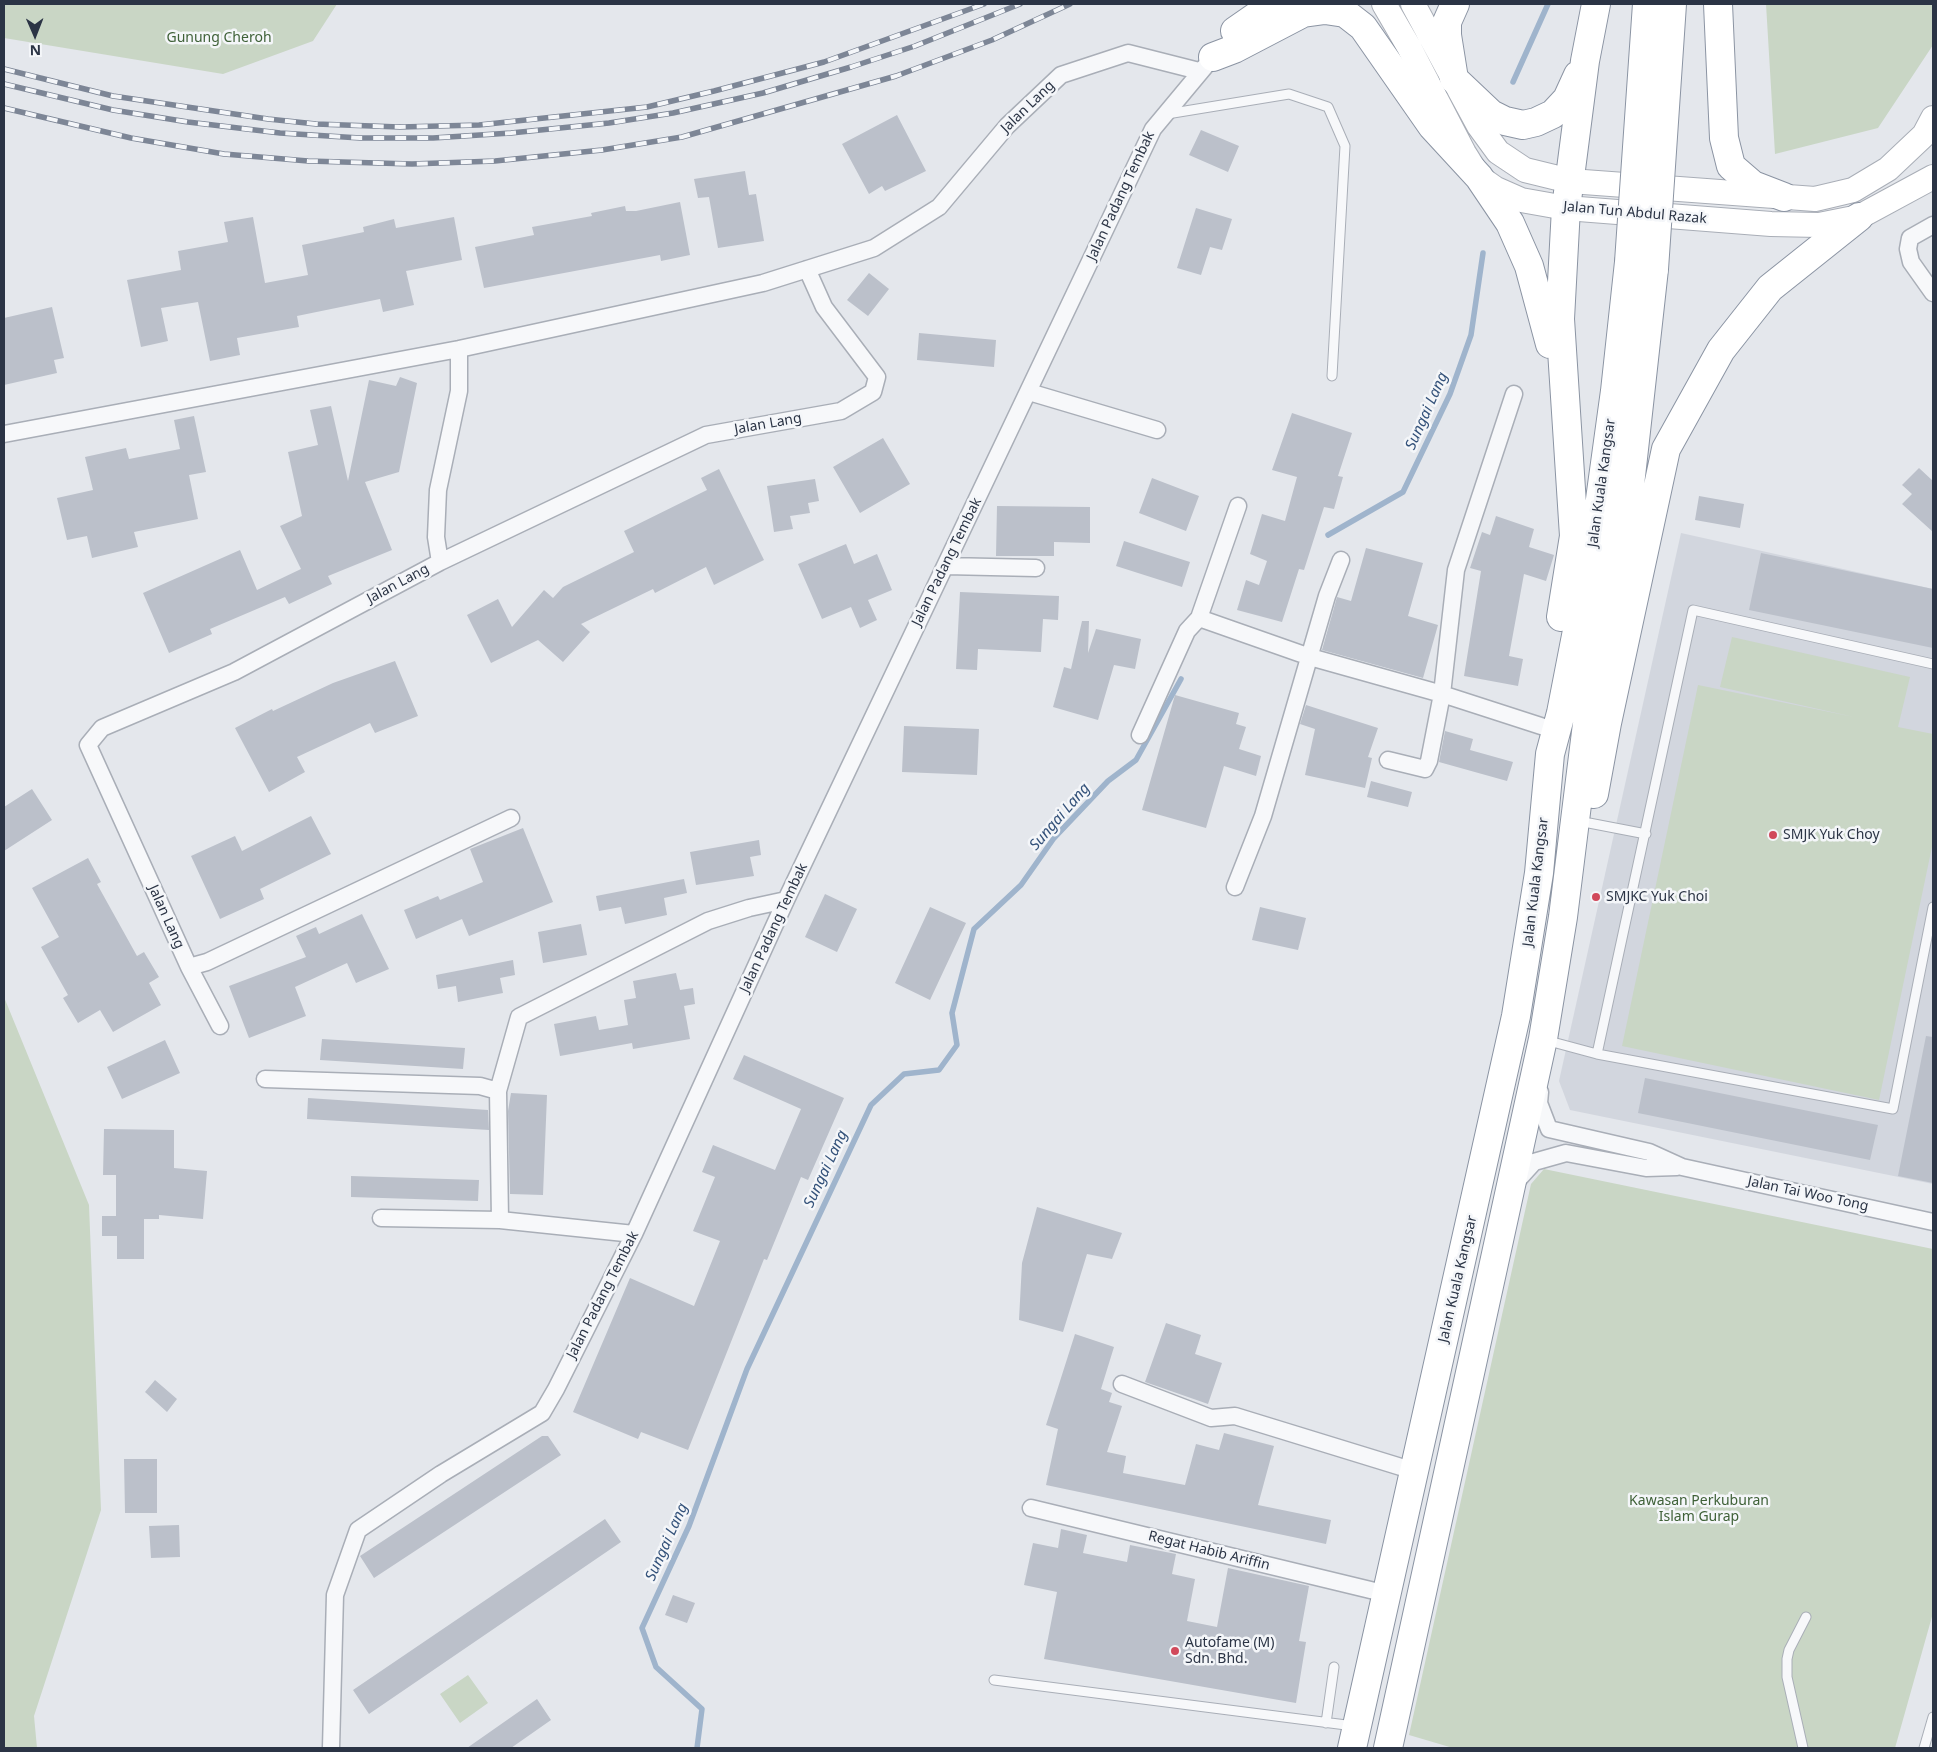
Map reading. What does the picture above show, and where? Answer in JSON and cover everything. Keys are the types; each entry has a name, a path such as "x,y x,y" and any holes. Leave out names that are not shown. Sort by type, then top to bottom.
{"highway":[{"path":"1206,64 1226,39 1274,4"},
{"path":"1455,4 1447,22 1447,35 1454,78 1491,114 1505,121 1523,125 1554,114 1568,98 1585,61"},
{"path":"1550,754 1544,727 1574,536 1560,319 1568,194 1585,61 1596,4"},
{"name":"Jalan Kuala Kangsar","path":"1354,1738 1516,1016 1539,873 1550,754 1561,713 1594,543 1615,391 1629,262 1647,4"},
{"name":"Jalan Kuala Kangsar","path":"1388,1748 1540,1051 1563,917 1588,716 1629,494 1654,270 1672,4"},
{"path":"1718,4 1724,138 1731,166 1753,185 1784,197"},
{"path":"1206,64 1303,13 1325,10 1345,12 1363,27 1432,126 1479,177 1510,224 1529,266 1564,394"},
{"path":"1563,917 1589,823 1607,723 1666,449 1720,350 1770,288 1859,217"}],"main road":[{"name":"Jalan Tun Abdul Razak","path":"1384,4 1409,47 1464,153 1479,177 1496,189 1521,200 1568,194 1771,224 1819,225 1859,217 1933,177"},
{"name":"Jalan Tun Abdul Razak","path":"1413,4 1479,126 1498,152 1524,170 1568,194"},
{"path":"1568,194 1815,199 1853,190 1888,169 1924,135 1933,118"}],"street":[{"name":"Jalan Lang","path":"4,434 459,349 763,283 874,248 939,207 1007,126 1061,75 1128,53 1206,64"},
{"name":"Jalan Padang Tembak","path":"331,1748 335,1595 358,1530 441,1474 542,1413 634,1234 786,900 1153,129 1206,64"},
{"path":"1933,225 1910,238 1908,250 1911,262 1933,293"},
{"name":"Jalan Lang","path":"220,1026 189,967 88,745 102,728 234,672 440,562 706,436 841,412 873,392 877,377 824,307 807,269"},
{"path":"440,562 436,537 438,490 458,391 459,349"},
{"path":"1029,392 1157,430"},
{"path":"1388,760 1425,769 1429,761 1442,694 1456,570 1514,394"},
{"path":"1140,735 1187,631 1199,618 1238,506"},
{"path":"1235,887 1263,816 1328,596 1341,560"},
{"path":"946,566 1036,568"},
{"path":"1199,618 1310,656 1442,694 1544,727"},
{"path":"189,967 207,962 511,818"},
{"path":"500,1220 498,1091 519,1018 708,921 749,908 786,900"},
{"name":"Jalan Tai Woo Tong","path":"1540,1051 1541,1081 1539,1102 1549,1129 1650,1152 1682,1167 1933,1222"},
{"path":"265,1079 480,1086 498,1091"},
{"name":"Jalan Tai Woo Tong","path":"1509,1190 1534,1162 1566,1152 1646,1168 1682,1167"},
{"path":"381,1218 500,1220 634,1234"},
{"path":"1122,1384 1211,1418 1235,1416 1414,1471"},
{"name":"Regat Habib Ariffin","path":"1031,1508 1387,1594"}],"lane":[{"path":"1164,114 1289,94 1328,107 1345,146 1332,376"},
{"path":"1598,1054 1693,610 1933,664"},
{"path":"1589,823 1646,834"},
{"path":"1540,1051 1598,1054 1894,1109 1933,907"},
{"path":"1803,1748 1787,1677 1787,1660 1789,1650 1806,1617"},
{"path":"1326,1723 1334,1667"},
{"path":"994,1680 1326,1723 1354,1738"},
{"path":"1924,1748 1933,1717"}],"shaded area":[{"name":"SMJK Yuk Choy","path":"1681,533 1933,589 1933,1184 1570,1110 1559,1081"}],"green space":[{"name":"Gunung Cheroh","path":"4,4 337,4 313,41 223,74 4,38"},
{"path":"1766,4 1933,4 1933,45 1878,128 1775,154"},
{"path":"1732,637 1910,677 1898,727 1933,734 1933,842 1879,1100 1622,1046 1698,685 1854,717 1720,687"},
{"path":"4,997 89,1205 101,1510 34,1716 37,1748 4,1748"},
{"name":"Kawasan Perkuburan Islam Gurap","path":"1544,1169 1933,1249 1933,1613 1895,1748 1453,1748 1409,1735 1531,1184"},
{"path":"468,1675 488,1703 460,1723 440,1694"}],"building":[{"path":"897,115 926,171 885,191 882,186 869,194 842,144"},
{"path":"1201,130 1239,146 1228,172 1189,155"},
{"path":"745,171 749,195 756,194 764,241 718,248 709,197 698,198 694,179"},
{"path":"680,202 690,255 661,261 660,255 484,288 475,247 534,235 532,227 592,216 591,213 625,206 626,211 636,211"},
{"path":"1196,208 1232,219 1222,250 1210,247 1201,275 1177,268"},
{"path":"253,217 265,283 308,275 302,245 364,232 363,227 394,219 396,228 454,217 462,260 406,271 414,305 383,312 380,299 297,316 299,327 237,338 240,355 210,361 198,302 161,308 168,341 141,347 127,280 181,270 178,251 228,242 224,222"},
{"path":"869,273 889,289 868,316 847,300"},
{"path":"52,307 64,358 54,360 57,373 4,385 4,318"},
{"path":"919,333 996,340 994,367 917,360"},
{"path":"400,377 417,383 399,472 365,482 392,550 328,576 332,584 289,604 285,597 210,629 212,634 169,653 143,593 240,550 257,590 301,569 280,526 302,516 288,452 318,445 310,410 331,406 348,481 369,380 396,386"},
{"path":"1292,413 1352,433 1338,476 1343,477 1334,509 1324,507 1304,570 1299,569 1282,622 1237,610 1246,580 1259,585 1267,561 1250,554 1262,514 1285,521 1297,477 1272,470"},
{"path":"194,416 206,472 189,475 198,519 134,532 138,547 92,558 87,536 67,540 57,498 93,490 85,457 126,448 129,459 180,449 174,420"},
{"path":"883,438 910,484 860,513 833,467"},
{"path":"1919,468 1933,481 1933,532 1902,504 1912,494 1902,485"},
{"path":"719,469 764,560 714,585 706,567 655,593 653,589 581,624 590,632 563,662 538,640 491,663 467,615 498,599 512,627 544,590 553,598 563,587 634,552 624,531 707,490 701,478"},
{"path":"1152,478 1199,496 1186,531 1139,513"},
{"path":"815,479 819,501 808,503 810,513 790,516 793,529 774,532 767,486"},
{"path":"1699,496 1744,504 1740,528 1695,520"},
{"path":"997,506 1090,507 1090,543 1054,542 1054,556 996,556"},
{"path":"1496,516 1534,529 1529,547 1554,555 1546,581 1524,574 1509,656 1523,659 1518,686 1464,676 1481,571 1470,568 1482,532 1490,535"},
{"path":"1124,541 1190,562 1182,587 1116,566"},
{"path":"846,544 854,564 877,554 892,590 868,600 877,620 860,628 851,607 822,619 798,564"},
{"path":"1366,548 1423,563 1408,616 1438,625 1423,678 1322,650 1337,597 1351,601"},
{"path":"1761,553 1933,589 1933,648 1749,610"},
{"path":"960,592 1059,596 1058,620 1043,619 1041,652 978,649 977,670 956,669"},
{"path":"1082,621 1089,621 1088,653 1096,629 1141,639 1135,669 1114,665 1098,720 1053,707 1064,667 1071,669"},
{"path":"395,661 418,716 375,733 370,723 297,757 305,772 269,792 235,728 272,709 273,711 333,683"},
{"path":"1175,695 1239,713 1236,724 1246,727 1239,749 1261,756 1256,776 1224,766 1206,828 1142,810"},
{"path":"1306,705 1378,728 1368,757 1372,758 1365,788 1305,775 1315,729 1300,724"},
{"path":"904,726 979,729 977,775 902,772"},
{"path":"1445,731 1473,739 1470,750 1513,762 1507,781 1439,762"},
{"path":"1371,781 1412,792 1408,807 1367,797"},
{"path":"32,789 52,820 4,851 4,807"},
{"path":"311,816 331,854 260,889 264,899 220,919 191,856 235,836 242,851"},
{"path":"523,828 553,902 469,936 462,919 416,939 404,910 438,896 440,900 483,882 470,849"},
{"path":"759,840 761,855 750,857 754,876 696,885 690,852"},
{"path":"88,858 101,882 97,884 137,956 144,952 159,977 149,983 161,1005 113,1032 100,1010 78,1023 63,998 68,995 41,947 59,937 32,888"},
{"path":"684,879 687,893 664,898 667,915 625,924 621,907 599,911 596,896"},
{"path":"825,894 857,909 837,952 805,937"},
{"path":"930,907 966,923 930,1000 895,983"},
{"path":"1260,907 1306,918 1298,950 1252,940"},
{"path":"362,914 389,969 356,983 347,963 295,987 306,1016 249,1038 229,986 306,957 296,936 316,927 319,934"},
{"path":"581,924 587,955 543,963 538,932"},
{"path":"513,960 515,975 500,978 503,993 458,1002 456,986 438,989 436,975"},
{"path":"676,973 680,990 693,988 695,1004 684,1006 690,1039 633,1049 632,1043 560,1056 554,1024 596,1016 599,1030 628,1025 624,1000 636,998 633,981"},
{"path":"1926,1036 1933,1037 1933,1183 1898,1176"},
{"path":"322,1039 465,1048 463,1069 320,1060"},
{"path":"165,1040 180,1073 122,1099 107,1067"},
{"path":"744,1055 844,1098 808,1180 801,1177 767,1260 764,1259 688,1450 641,1432 638,1439 573,1412 630,1278 694,1306 720,1241 693,1231 715,1177 702,1172 713,1145 775,1170 801,1109 733,1079"},
{"path":"1645,1078 1878,1125 1870,1160 1638,1113"},
{"path":"511,1093 547,1095 543,1195 510,1194 508,1111"},
{"path":"308,1098 488,1110 489,1130 307,1119"},
{"path":"104,1129 174,1130 174,1168 207,1171 203,1219 159,1215 159,1219 144,1219 144,1259 117,1259 117,1236 102,1236 102,1216 116,1216 116,1175 103,1175"},
{"path":"351,1176 479,1180 478,1201 351,1197"},
{"path":"1037,1207 1122,1233 1112,1259 1087,1254 1063,1332 1019,1320 1022,1263"},
{"path":"1166,1323 1201,1335 1195,1354 1222,1363 1208,1404 1145,1382"},
{"path":"1075,1334 1114,1347 1101,1389 1112,1393 1109,1402 1122,1406 1107,1452 1126,1456 1123,1473 1185,1485 1196,1444 1219,1450 1224,1433 1274,1446 1258,1505 1331,1520 1326,1544 1046,1485 1058,1429 1046,1425"},
{"path":"155,1380 177,1399 167,1412 145,1392"},
{"path":"542,1436 548,1436 561,1455 374,1578 360,1556"},
{"path":"124,1459 157,1459 157,1513 125,1513"},
{"path":"605,1519 621,1542 369,1714 353,1690"},
{"path":"179,1525 180,1557 151,1558 149,1526"},
{"path":"1061,1529 1087,1535 1083,1553 1127,1562 1130,1545 1176,1554 1172,1574 1195,1579 1187,1621 1217,1627 1228,1568 1309,1586 1299,1641 1306,1642 1296,1703 1044,1659 1057,1592 1024,1585 1033,1543 1058,1548"},
{"path":"673,1595 695,1603 687,1623 665,1615"},
{"path":"537,1699 551,1720 511,1748 467,1748"}],"waterway":[{"name":"Sungai Lang","path":"1513,82 1548,4"},
{"name":"Sungai Lang","path":"1328,535 1403,492 1450,394 1471,335 1483,253"},
{"name":"Sungai Lang","path":"697,1748 702,1709 656,1667 642,1628 689,1526 747,1369 871,1105 904,1074 939,1070 957,1045 952,1013 974,929 1021,885 1054,838 1108,781 1136,760 1181,679"}],"railway":[{"path":"4,69 113,96 268,119 316,124 400,127 479,125 647,107 714,91 824,62 984,4"},
{"path":"4,84 113,110 188,122 280,133 360,138 433,138 511,133 609,123 673,113 763,93 915,46 1020,4"},
{"path":"4,108 131,138 224,154 308,161 412,164 495,161 602,150 682,137 896,76 992,40 1070,4"}],"place":[{"name":"SMJK Yuk Choy","path":"1773,835"},
{"name":"SMJKC Yuk Choi","path":"1596,897"},
{"name":"Autofame (M) Sdn. Bhd.","path":"1175,1651"}]}
